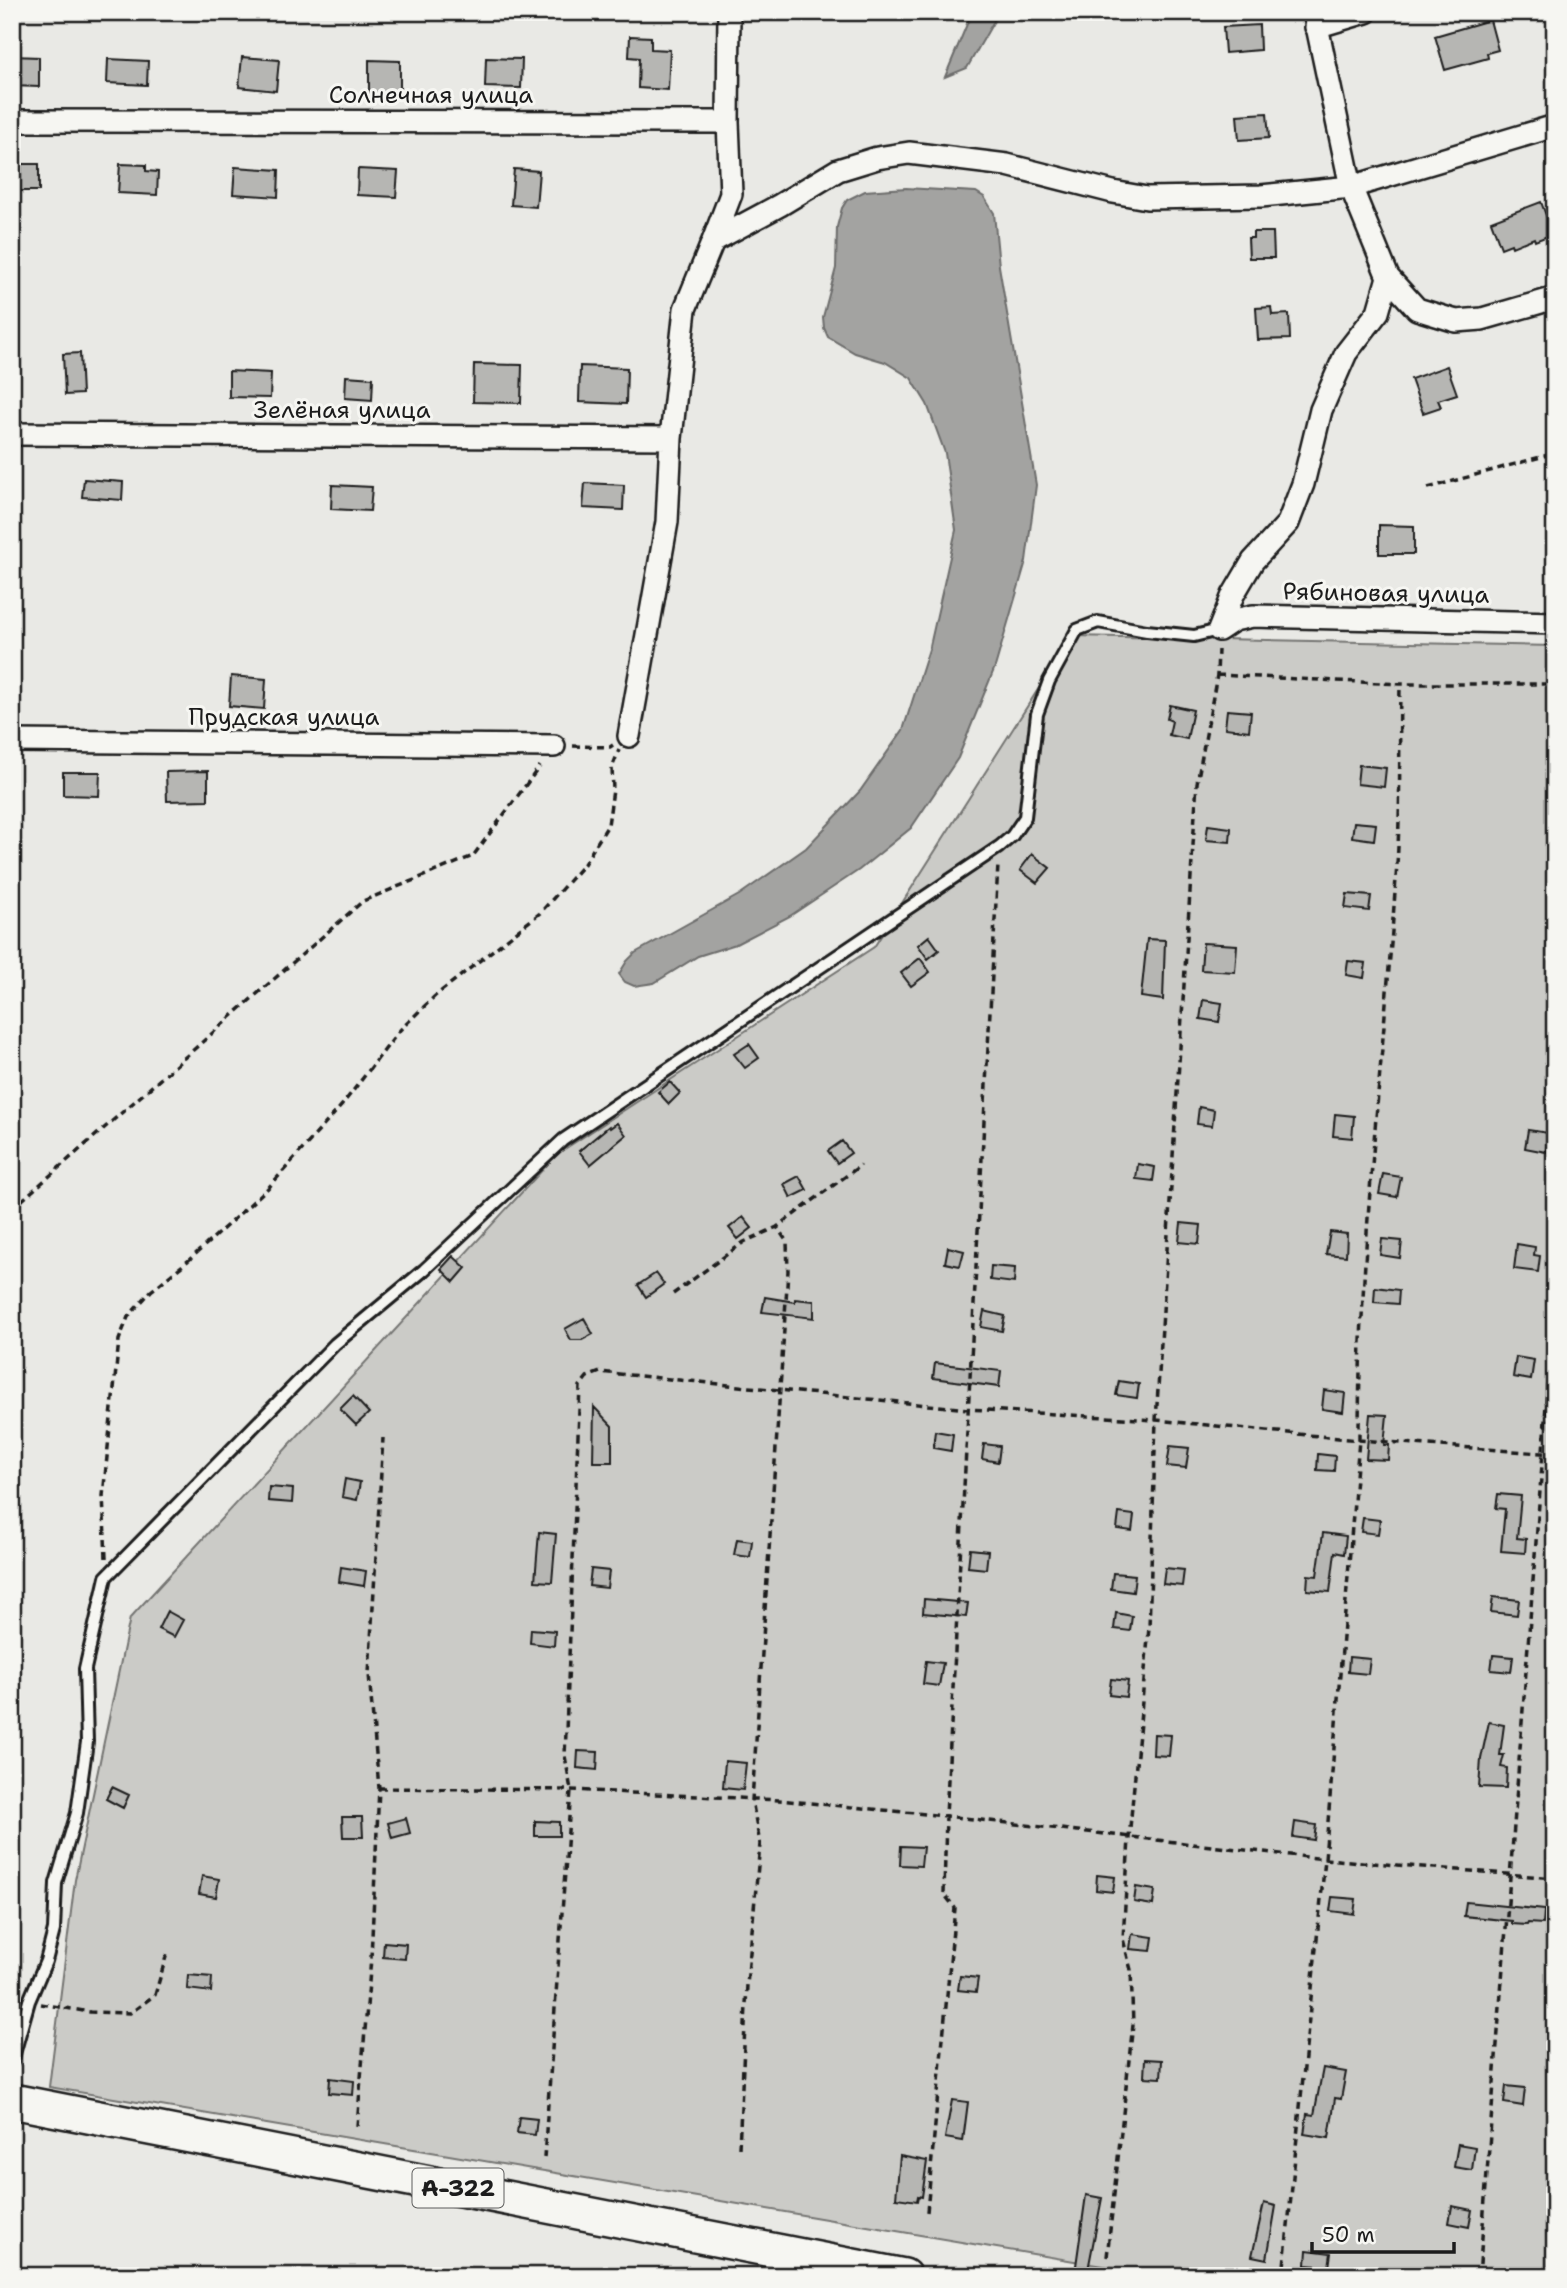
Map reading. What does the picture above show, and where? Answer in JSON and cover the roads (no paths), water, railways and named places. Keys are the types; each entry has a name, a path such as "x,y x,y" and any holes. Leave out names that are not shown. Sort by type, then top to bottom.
{"highway":[{"name":"А-322","path":"12,2101 904,2276"}],"street":[{"path":"629,736 667,522 671,438 685,309 731,194 727,122 729,12"},
{"path":"1366,12 1315,20 1351,187 1388,277 1417,309 1457,321 1482,319 1555,298"},
{"name":"Солнечная улица","path":"12,121 727,122"},
{"path":"713,241 838,170 877,158 909,153 1007,165 1147,198 1261,196 1351,187 1555,125"},
{"path":"1219,631 1233,595 1254,561 1288,523 1303,484 1321,410 1346,353 1378,312 1388,277"},
{"name":"Зелёная улица","path":"12,434 671,438"},
{"name":"Рябиновая улица","path":"1219,631 1234,620 1253,616 1555,623"},
{"name":"Прудская улица","path":"12,741 554,746"}],"lane":[{"path":"12,2061 29,2001 46,1961 54,1930 56,1883 77,1813 87,1742 85,1669 106,1577 335,1344 424,1270 563,1140 1012,836 1025,817 1037,714 1049,681 1077,630 1098,622 1194,636 1219,631"}]}
